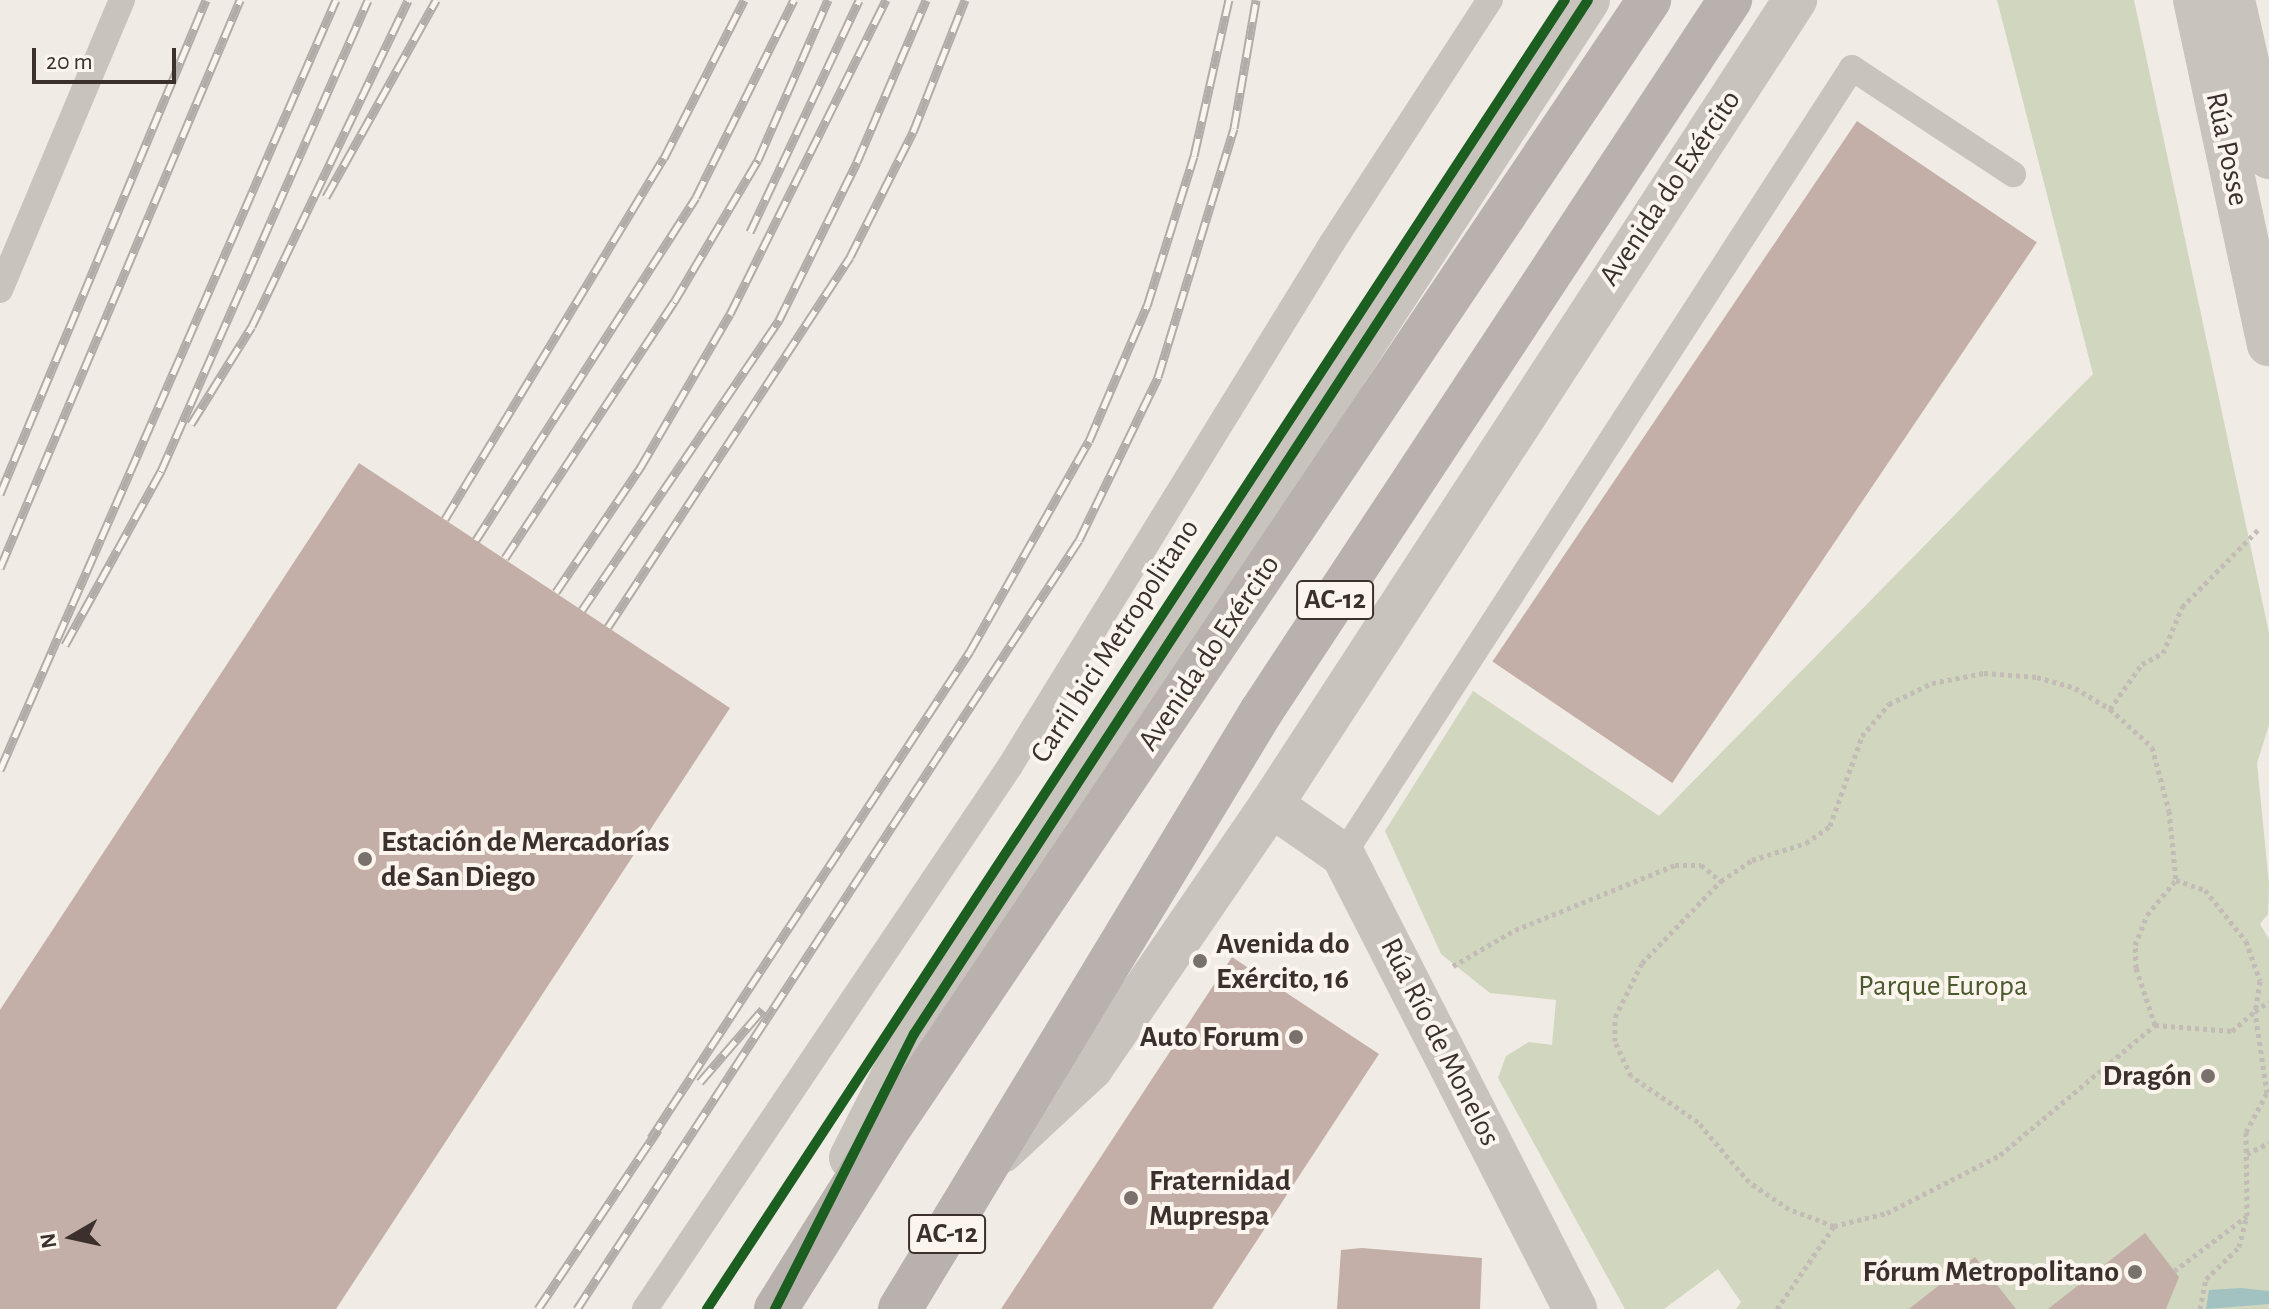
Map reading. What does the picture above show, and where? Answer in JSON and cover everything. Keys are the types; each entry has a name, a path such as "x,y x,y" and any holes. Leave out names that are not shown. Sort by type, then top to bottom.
{"main road":[{"name":"Avenida do Exército","path":"900,1309 995,1158 1261,712 1730,0"},
{"name":"Avenida do Exército","path":"775,1309 893,1122 1643,9"}],"street":[{"name":"Avenida do Exército","path":"775,1309 914,1034 1588,0"},
{"name":"Avenida do Exército","path":"995,1158 1091,1068 1271,805 1795,0"},
{"name":"Rúa Posse","path":"2195,0 2269,344"},
{"name":"Rúa Posse","path":"2233,0 2269,157"},
{"name":"Rúa Río de Monelos","path":"1271,805 1343,855 1575,1309"}],"lane":[{"path":"0,290 122,0"},
{"path":"645,1309 1010,766 1332,243 1490,0"},
{"path":"1343,855 1852,68 2013,174"}],"path":[{"path":"2110,709 2142,664 2163,653 2182,607 2258,530"},
{"path":"2155,1025 2136,968 2135,945 2147,915 2176,880 2169,811 2152,747 2110,709 2075,688 2037,677 1984,673 1932,683 1889,704 1862,736 1830,826 1806,843 1752,860 1721,881 1672,928 1622,997 1615,1017 1620,1059 1631,1076 1698,1122 1749,1182 1789,1209 1834,1226 1887,1213 2000,1155 2155,1025 2232,1031 2269,1002"},
{"path":"1445,970 1515,930 1675,865 1701,865 1721,881"},
{"path":"2176,880 2205,890 2246,941 2260,981 2255,1011 2267,1093 2246,1132 2247,1216 2239,1247 2206,1279 2200,1309"},
{"path":"2247,1154 2269,1143"},
{"path":"2174,1271 2247,1216"},
{"path":"1777,1309 1834,1226"}],"green space":[{"name":"Parque Europa","path":"1997,0 2134,0 2269,633 2269,725 2257,763 2269,884 2268,914 2260,924 2269,939 2269,1309 1736,1309 1741,1302 1718,1269 1664,1309 1625,1309 1498,1078 1506,1056 1529,1042 1552,1045 1556,1000 1490,993 1441,954 1385,831 1473,691 1659,816 2093,374"}],"water":[{"path":"2241,1288 2269,1291 2269,1304 2206,1309 2209,1290"}],"building":[{"path":"1857,121 2037,242 1672,783 1492,662"},
{"name":"Estación de Mercadorías de San Diego","path":"359,463 730,708 336,1309 0,1309 0,1010"},
{"path":"1232,957 1379,1054 1212,1309 1001,1309"},
{"name":"Fórum Metropolitano","path":"2145,1233 2179,1277 2166,1309 2048,1309"},
{"path":"1362,1248 1482,1258 1480,1309 1337,1309 1341,1250"},
{"name":"Fórum Metropolitano","path":"1975,1257 2016,1309 1909,1309"}],"railway":[{"path":"0,494 206,0"},
{"path":"0,568 240,0"},
{"path":"0,770 336,0"},
{"path":"65,645 161,471 368,0"},
{"path":"191,424 252,326 408,0"},
{"path":"326,197 436,0"},
{"path":"445,519 664,158 744,0"},
{"path":"476,540 696,197 794,0"},
{"path":"505,558 674,302 758,160 828,0"},
{"path":"750,232 859,0"},
{"path":"556,592 640,468 730,314 886,0"},
{"path":"582,610 779,320 857,162 926,0"},
{"path":"608,627 850,257 913,132 965,0"},
{"path":"651,1138 970,651 1089,441 1147,306 1194,156 1229,0"},
{"path":"577,1309 1079,540 1158,377 1234,128 1256,0"},
{"path":"700,1082 763,1009"},
{"path":"538,1309 658,1130"}],"cycle path":[{"name":"Carril bici Metropolitano","path":"707,1309 1565,0"},
{"path":"775,1309 914,1034 1588,0"}],"place":[{"name":"Estación de Mercadorías de San Diego","path":"365,859"},
{"name":"Avenida do Exército, 16","path":"1200,961"},
{"name":"Auto Forum","path":"1296,1037"},
{"name":"Dragón","path":"2208,1076"},
{"name":"Fraternidad Muprespa","path":"1131,1198"},
{"name":"Fórum Metropolitano","path":"2135,1272"}]}
